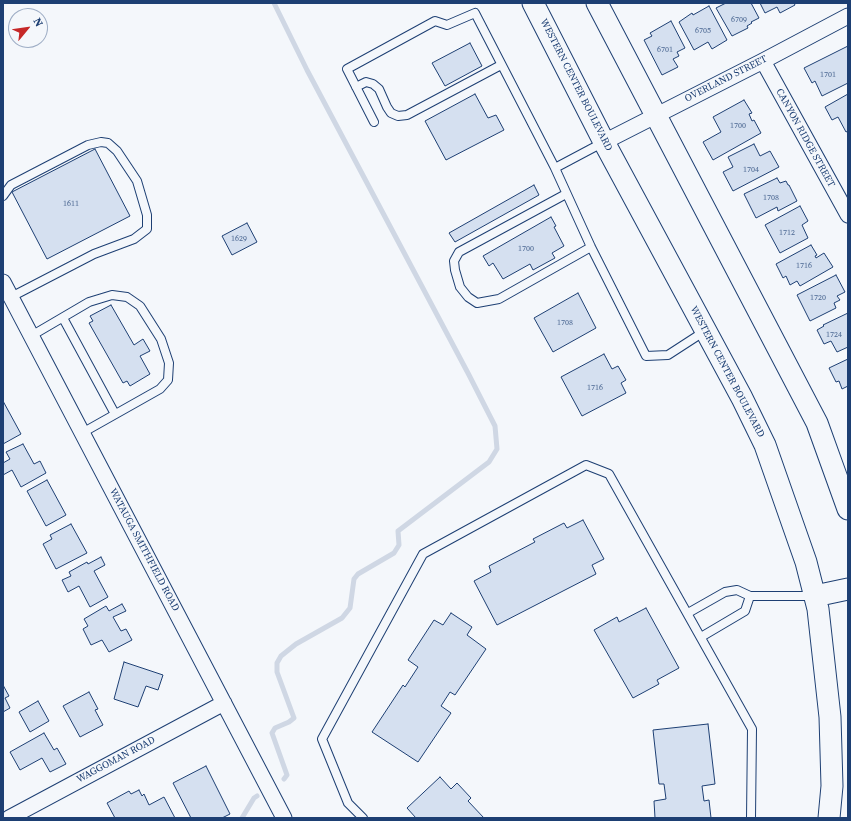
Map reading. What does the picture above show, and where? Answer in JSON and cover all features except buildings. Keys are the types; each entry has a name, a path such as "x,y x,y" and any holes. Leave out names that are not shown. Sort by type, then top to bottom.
{"main road":[{"name":"WESTERN CENTER BOULEVARD","path":"533,3 604,142 742,398 765,444 806,562 818,609 830,717 832,786 829,818"},
{"path":"597,3 817,423 848,509"},
{"path":"815,596 848,589"}],"street":[{"name":"OVERLAND STREET","path":"604,142 848,16"},
{"name":"CANYON RIDGE STREET","path":"763,61 848,215"},
{"name":"WATAUGA SMITHFIELD ROAD","path":"3,282 284,818"},
{"name":"WAGGOMAN ROAD","path":"9,818 224,703"}],"lane":[{"path":"374,122 347,69 435,21 447,25 474,13 555,168 591,247 646,356 668,355 705,331"},
{"path":"356,86 366,82 373,84 379,89 391,113 398,116 407,115 501,65"},
{"path":"3,196 11,185 88,145 101,142 108,143 117,151 137,181 148,215 147,228 134,239 94,254 11,297"},
{"path":"555,168 604,142"},
{"path":"566,194 459,252 454,261 460,288 468,297 477,303 499,299 591,247"},
{"path":"31,336 89,302 112,295 127,297 140,306 161,339 169,363 168,380 160,390 82,433"},
{"path":"62,318 114,414"},
{"path":"363,818 348,803 322,739 423,554 586,465 609,474 752,728 751,818"},
{"path":"688,613 725,592 737,590 750,596 815,596"},
{"path":"701,637 745,611 750,596"}],"waterway":[{"path":"274,3 307,70 495,426 497,449 489,462 398,531 399,545 394,553 358,574 354,579 350,608 342,618 296,644 281,656 277,663 277,672 294,718 289,722 275,728 272,733 287,775 284,779"},
{"path":"242,818 254,798 257,796"}]}
